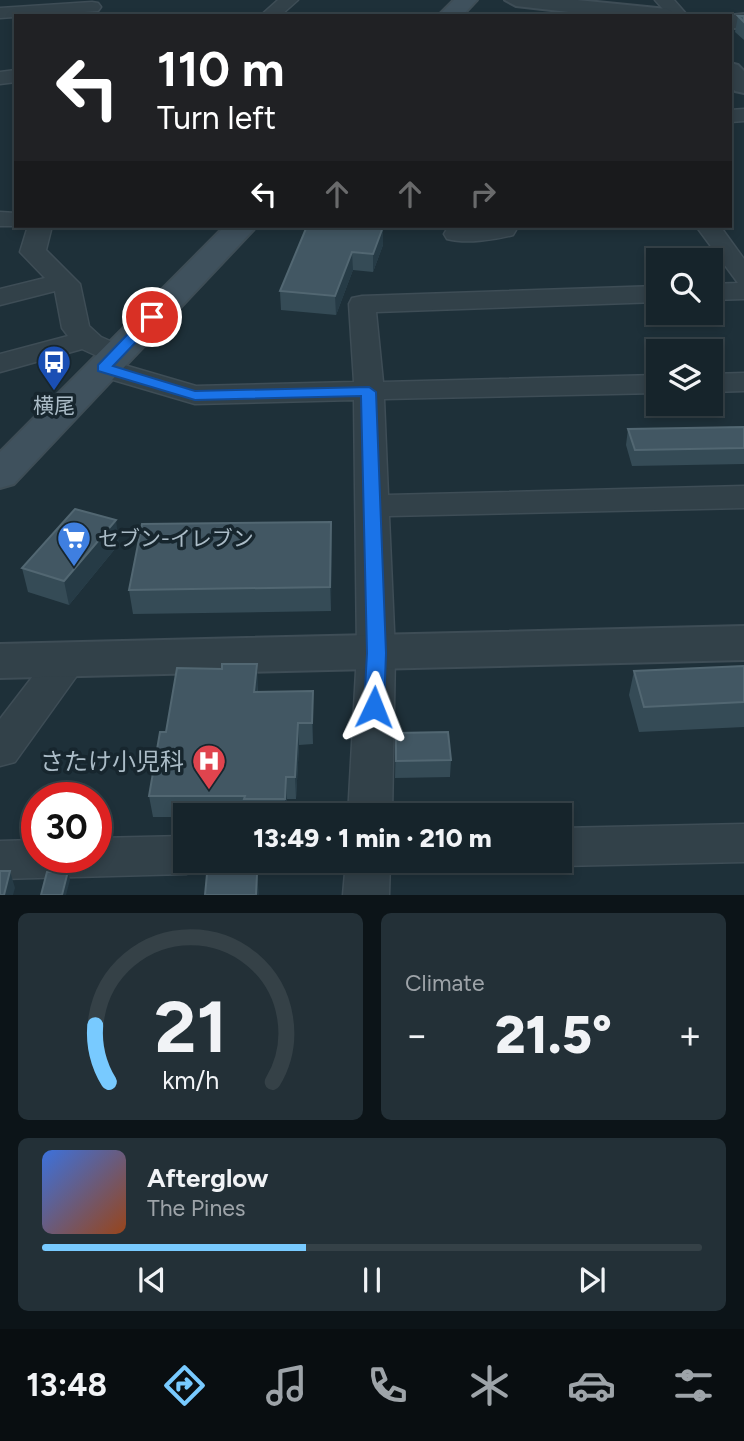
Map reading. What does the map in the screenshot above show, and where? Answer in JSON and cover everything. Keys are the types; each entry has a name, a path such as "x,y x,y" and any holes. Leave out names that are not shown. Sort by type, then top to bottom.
{"main road":[{"path":"451,14 466,0"},
{"path":"0,475 102,354 240,228"}],"street":[{"path":"272,14 289,0"},
{"path":"516,0 648,14"},
{"path":"664,0 677,14"},
{"path":"0,13 95,8"},
{"path":"732,72 744,86"},
{"path":"39,228 33,252 64,281 76,328 102,354 195,395 646,384"},
{"path":"456,234 502,228"},
{"path":"709,228 744,277"},
{"path":"0,297 64,281"},
{"path":"723,292 744,291"},
{"path":"370,803 376,653 369,392 362,304 646,294"},
{"path":"0,363 102,354"},
{"path":"723,383 744,382"},
{"path":"372,506 744,497"},
{"path":"0,661 744,643"},
{"path":"0,750 67,660"},
{"path":"572,847 744,843"},
{"path":"0,860 173,855"},
{"path":"366,895 367,873"}],"building":[{"path":"306,228 383,228 373,254 352,252 335,296 280,291"},
{"path":"744,427 744,448 635,450 628,429"},
{"path":"75,509 116,520 64,581 22,568"},
{"path":"331,522 330,587 129,590 142,524"},
{"path":"222,664 257,664 254,692 313,691 312,723 298,723 295,777 286,777 285,799 244,799 245,796 149,796 160,732 166,732 177,668 222,669"},
{"path":"744,666 744,702 644,707 634,671"},
{"path":"448,732 451,760 396,761 396,733"},
{"path":"0,871 10,871 4,895 0,895"},
{"path":"47,873 68,873 62,895 41,895"},
{"path":"207,874 257,874 256,895 205,895"}],"place":[{"name":"横尾","path":"54,392"},
{"name":"セブン-イレブン","path":"74,568"},
{"name":"さたけ小児科","path":"209,791"}],"route":[{"path":"152,317 103,368 195,395 369,392 376,653 374,707"}]}
